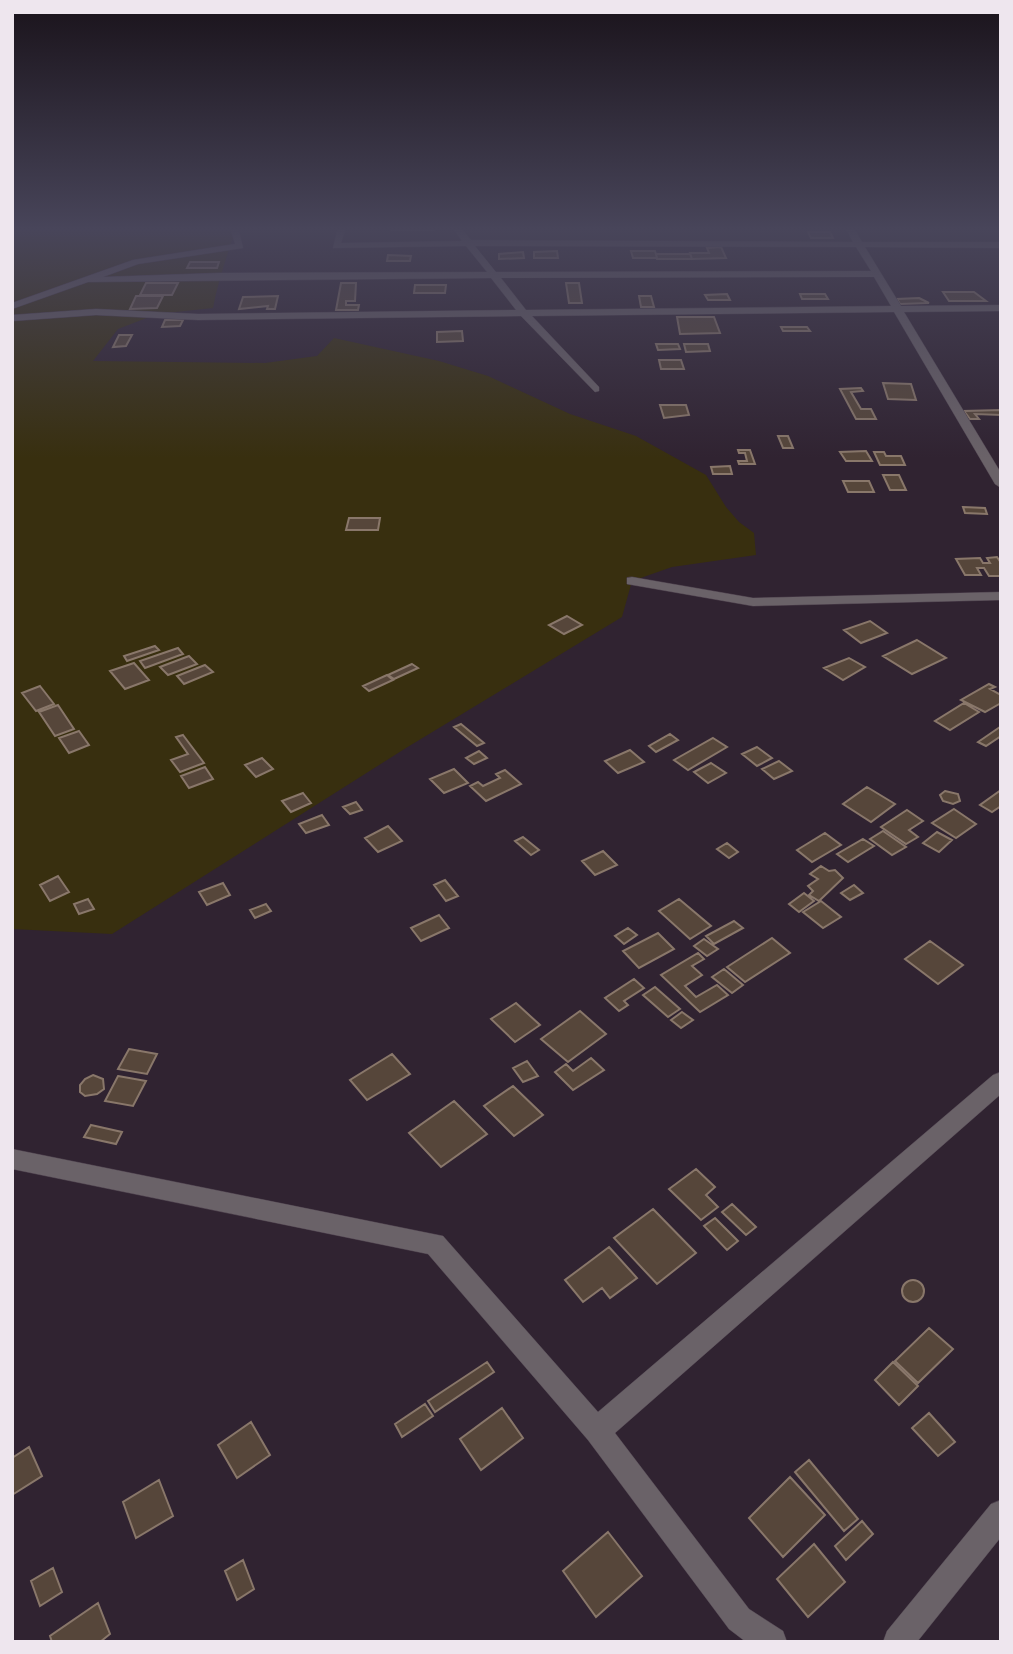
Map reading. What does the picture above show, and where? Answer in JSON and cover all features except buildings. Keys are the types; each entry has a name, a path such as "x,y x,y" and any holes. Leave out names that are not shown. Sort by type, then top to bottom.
{"street":[{"path":"517,304 595,389"},
{"path":"895,304 1001,484"},
{"path":"12,318 96,312 198,317 1001,308"},
{"path":"632,581 753,602 1001,596"},
{"path":"597,1431 1001,1081"},
{"path":"12,1159 435,1244 597,1431 738,1619 772,1642"},
{"path":"898,1642 1001,1514"}],"sand":[{"path":"12,304 214,304 213,308 157,314 118,329 93,361 265,363 317,356 334,338 439,361 488,376 570,414 636,436 706,475 726,507 739,522 754,533 756,555 672,567 632,581 622,617 406,748 112,934 12,929"}]}
